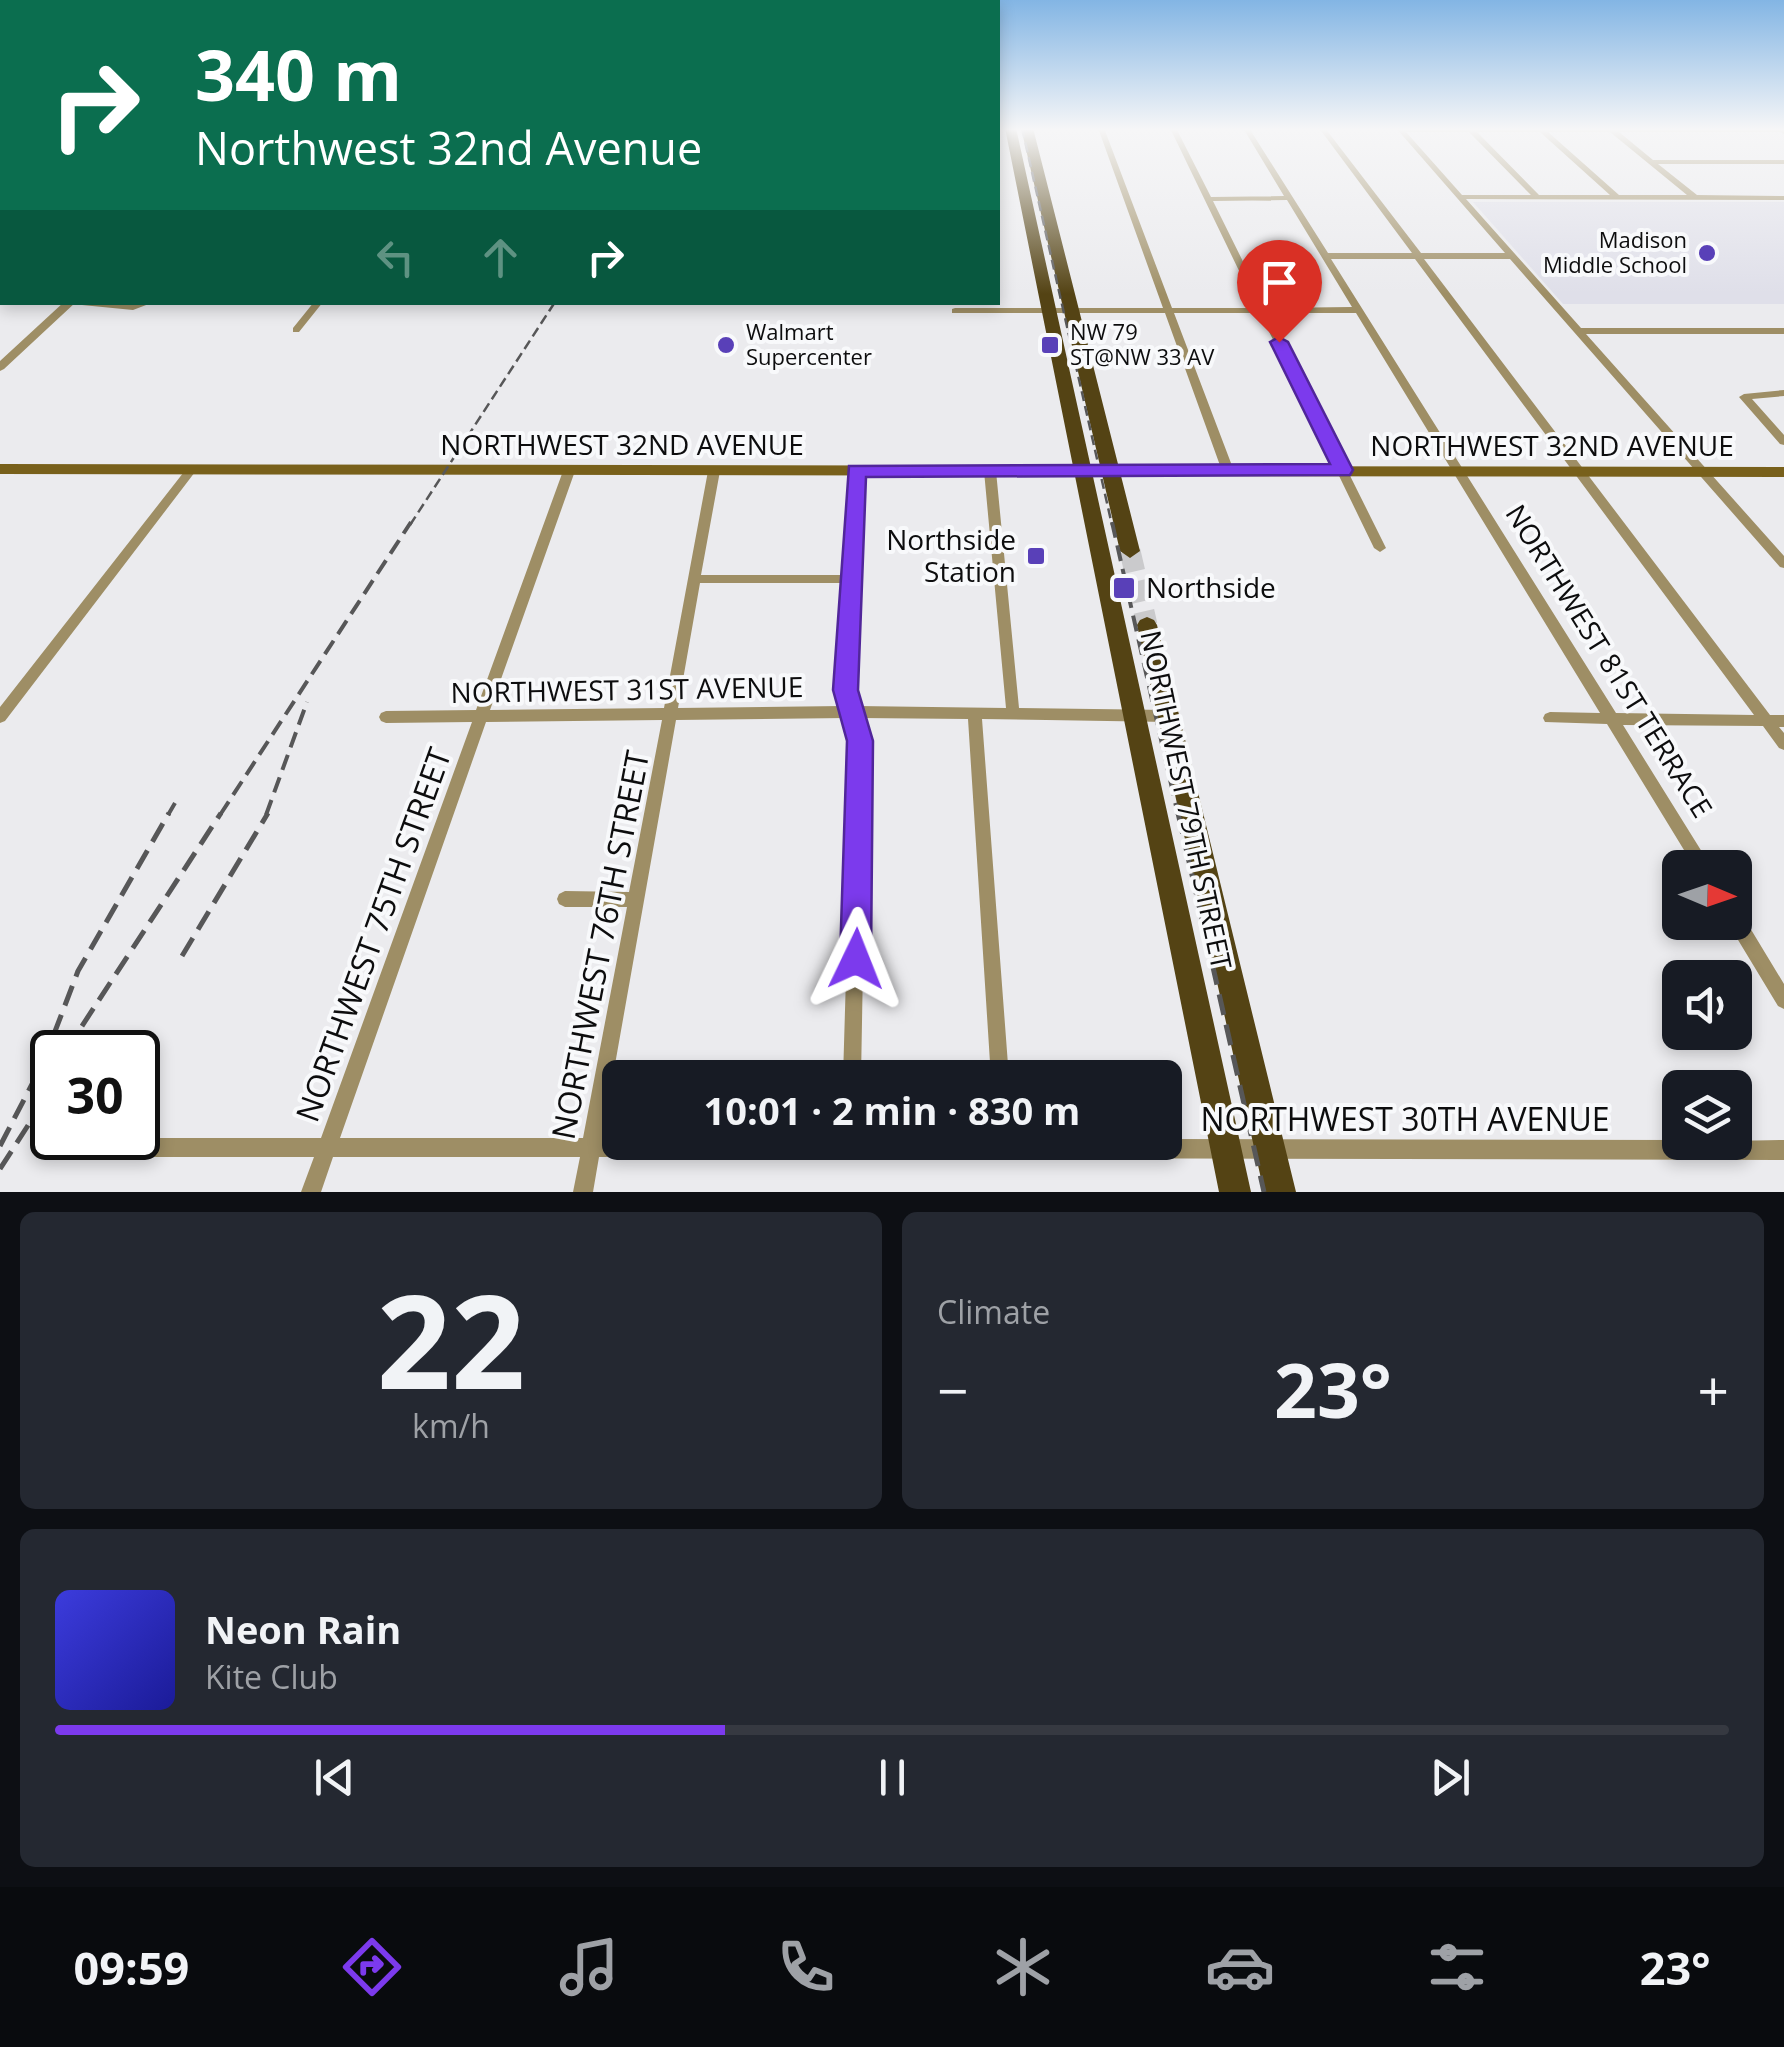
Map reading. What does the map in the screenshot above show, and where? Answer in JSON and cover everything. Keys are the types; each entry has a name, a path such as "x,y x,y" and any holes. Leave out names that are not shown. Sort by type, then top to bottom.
{"main road":[{"name":"NORTHWEST 79TH STREET","path":"1022,184 1086,471 1235,1192"},
{"path":"1040,184 1130,551"},
{"name":"NORTHWEST 32ND AVENUE","path":"0,469 1784,472"},
{"name":"NORTHWEST 79TH STREET","path":"1147,625 1280,1192"}],"street":[{"path":"1121,184 1228,471"},
{"path":"1200,184 1380,548"},
{"name":"NORTHWEST 81ST TERRACE","path":"1281,184 1693,850"},
{"path":"1366,184 1784,744"},
{"path":"1448,184 1784,564"},
{"path":"1524,184 1538,198"},
{"path":"1602,184 1618,198"},
{"path":"1678,184 1696,198"},
{"path":"1460,197 1784,198"},
{"path":"1208,199 1290,198"},
{"path":"1325,256 1510,256"},
{"path":"0,367 68,305"},
{"path":"296,330 317,305"},
{"path":"956,310 1358,310"},
{"path":"1578,331 1784,330"},
{"path":"1784,393 1744,398 1784,442"},
{"path":"0,717 191,470"},
{"name":"NORTHWEST 75TH STREET","path":"312,1192 569,471"},
{"name":"NORTHWEST 76TH STREET","path":"583,1192 698,579 714,471"},
{"path":"852,1060 860,741 846,690 856,471"},
{"path":"990,471 1013,714"},
{"path":"698,579 854,579"},
{"name":"NORTHWEST 31ST AVENUE","path":"386,717 854,712 1168,716"},
{"path":"975,714 999,1060"},
{"path":"1550,718 1784,721"},
{"path":"565,899 637,900"},
{"path":"1175,902 1213,901"},
{"path":"1748,940 1784,1000"},
{"name":"NORTHWEST 30TH AVENUE","path":"160,1147 602,1146"},
{"name":"NORTHWEST 30TH AVENUE","path":"1182,1149 1784,1150"}],"shaded area":[{"path":"1473,202 1784,202 1784,304 1563,304"}],"tunnel":[{"path":"1130,551 1147,625"}],"railway":[{"path":"1035,184 1112,525"},
{"path":"410,525 553,305"},
{"path":"220,815 411,522"},
{"path":"1112,522 1178,815"},
{"path":"266,815 307,702"},
{"path":"168,815 175,803"},
{"path":"0,1146 43,1063 78,971 169,813"},
{"path":"79,1030 221,813"},
{"path":"182,956 268,813"},
{"path":"1178,813 1264,1192"},
{"path":"0,1169 30,1122"}],"place":[{"name":"Madison Middle School","path":"1707,253"},
{"name":"Walmart Supercenter","path":"726,345"},
{"name":"NW 79 ST@NW 33 AV","path":"1050,345"},
{"name":"Northside Station","path":"1036,556"},
{"name":"Northside","path":"1124,588"}],"route":[{"path":"856,959 860,741 846,690 856,471 1343,470 1279,342"}]}
